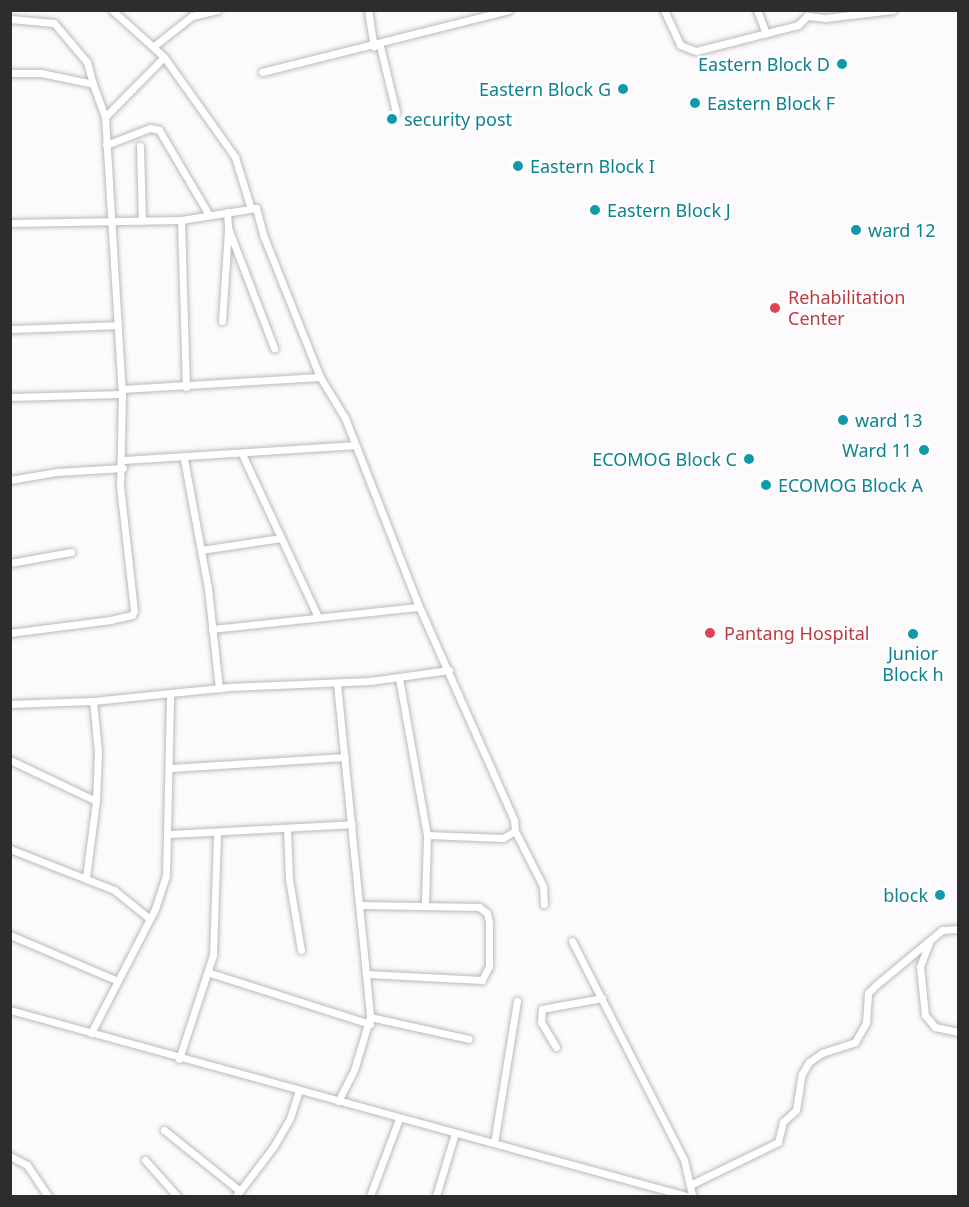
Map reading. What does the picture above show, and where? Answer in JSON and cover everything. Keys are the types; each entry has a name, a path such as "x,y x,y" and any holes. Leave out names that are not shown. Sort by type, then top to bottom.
{"street":[{"path":"112,10 164,57 235,157 251,209"},
{"path":"154,46 192,16 217,10"},
{"path":"368,10 396,112"},
{"path":"262,72 377,46 508,10"},
{"path":"664,10 673,35 687,50 798,25 807,13 892,10"},
{"path":"757,10 766,33"},
{"path":"10,19 54,23 87,62 105,117 122,392 123,464 120,486 134,613 111,620 10,633"},
{"path":"105,117 164,57"},
{"path":"10,73 41,73 93,84"},
{"path":"106,145 150,128 159,130 209,214"},
{"path":"140,146 142,221"},
{"path":"10,223 181,220 256,208 264,237 320,376 345,418 353,445 419,607 514,820 515,831 543,886 544,903"},
{"path":"222,321 227,212"},
{"path":"181,220 186,387"},
{"path":"228,228 274,348"},
{"path":"10,329 118,325"},
{"path":"10,397 122,392 320,376"},
{"path":"10,480 123,464 353,445"},
{"path":"242,454 318,617"},
{"path":"184,459 201,550 219,688"},
{"path":"201,550 281,538"},
{"path":"10,563 71,552"},
{"path":"212,629 419,607"},
{"path":"10,704 93,701 170,695 219,688 337,684 449,670"},
{"path":"399,678 427,836 425,903"},
{"path":"337,684 370,1021 338,1101"},
{"path":"90,1033 150,919 166,876 171,768 170,695"},
{"path":"86,877 96,801 98,752 93,701"},
{"path":"171,768 345,757"},
{"path":"10,760 96,801"},
{"path":"169,834 352,824"},
{"path":"287,829 289,879 301,950"},
{"path":"427,836 503,838 515,831"},
{"path":"179,1059 210,973 216,925 217,832"},
{"path":"10,849 86,877 129,899 150,919"},
{"path":"360,905 425,903 484,909 489,922 487,973 482,980 367,974"},
{"path":"690,1185 778,1142 783,1122 796,1110 802,1074 809,1062 822,1053 855,1042 866,1023 868,993 942,930 958,929"},
{"path":"10,935 118,981"},
{"path":"572,941 684,1160 692,1197"},
{"path":"929,943 920,967 925,1015 935,1028 958,1032"},
{"path":"210,973 370,1021 469,1040"},
{"path":"556,1047 541,1022 542,1009 602,998"},
{"path":"494,1143 517,1001"},
{"path":"10,1010 179,1059 686,1197"},
{"path":"164,1130 238,1194 274,1146 290,1118 299,1090"},
{"path":"370,1197 399,1119"},
{"path":"436,1197 455,1133"},
{"path":"10,1156 27,1165 48,1197"},
{"path":"145,1160 177,1197"}],"place":[{"name":"Eastern Block D","path":"842,64"},
{"name":"Eastern Block G","path":"623,89"},
{"name":"Eastern Block F","path":"695,103"},
{"name":"security post","path":"392,119"},
{"name":"Eastern Block I","path":"518,166"},
{"name":"Eastern Block J","path":"595,210"},
{"name":"ward 12","path":"856,230"},
{"name":"Rehabilitation Center","path":"775,308"},
{"name":"ward 13","path":"843,420"},
{"name":"Ward 11","path":"924,450"},
{"name":"ECOMOG Block C","path":"749,459"},
{"name":"ECOMOG Block A","path":"766,485"},
{"name":"Pantang Hospital","path":"710,633"},
{"name":"Junior Block h","path":"913,634"},
{"name":"block","path":"940,895"}]}
